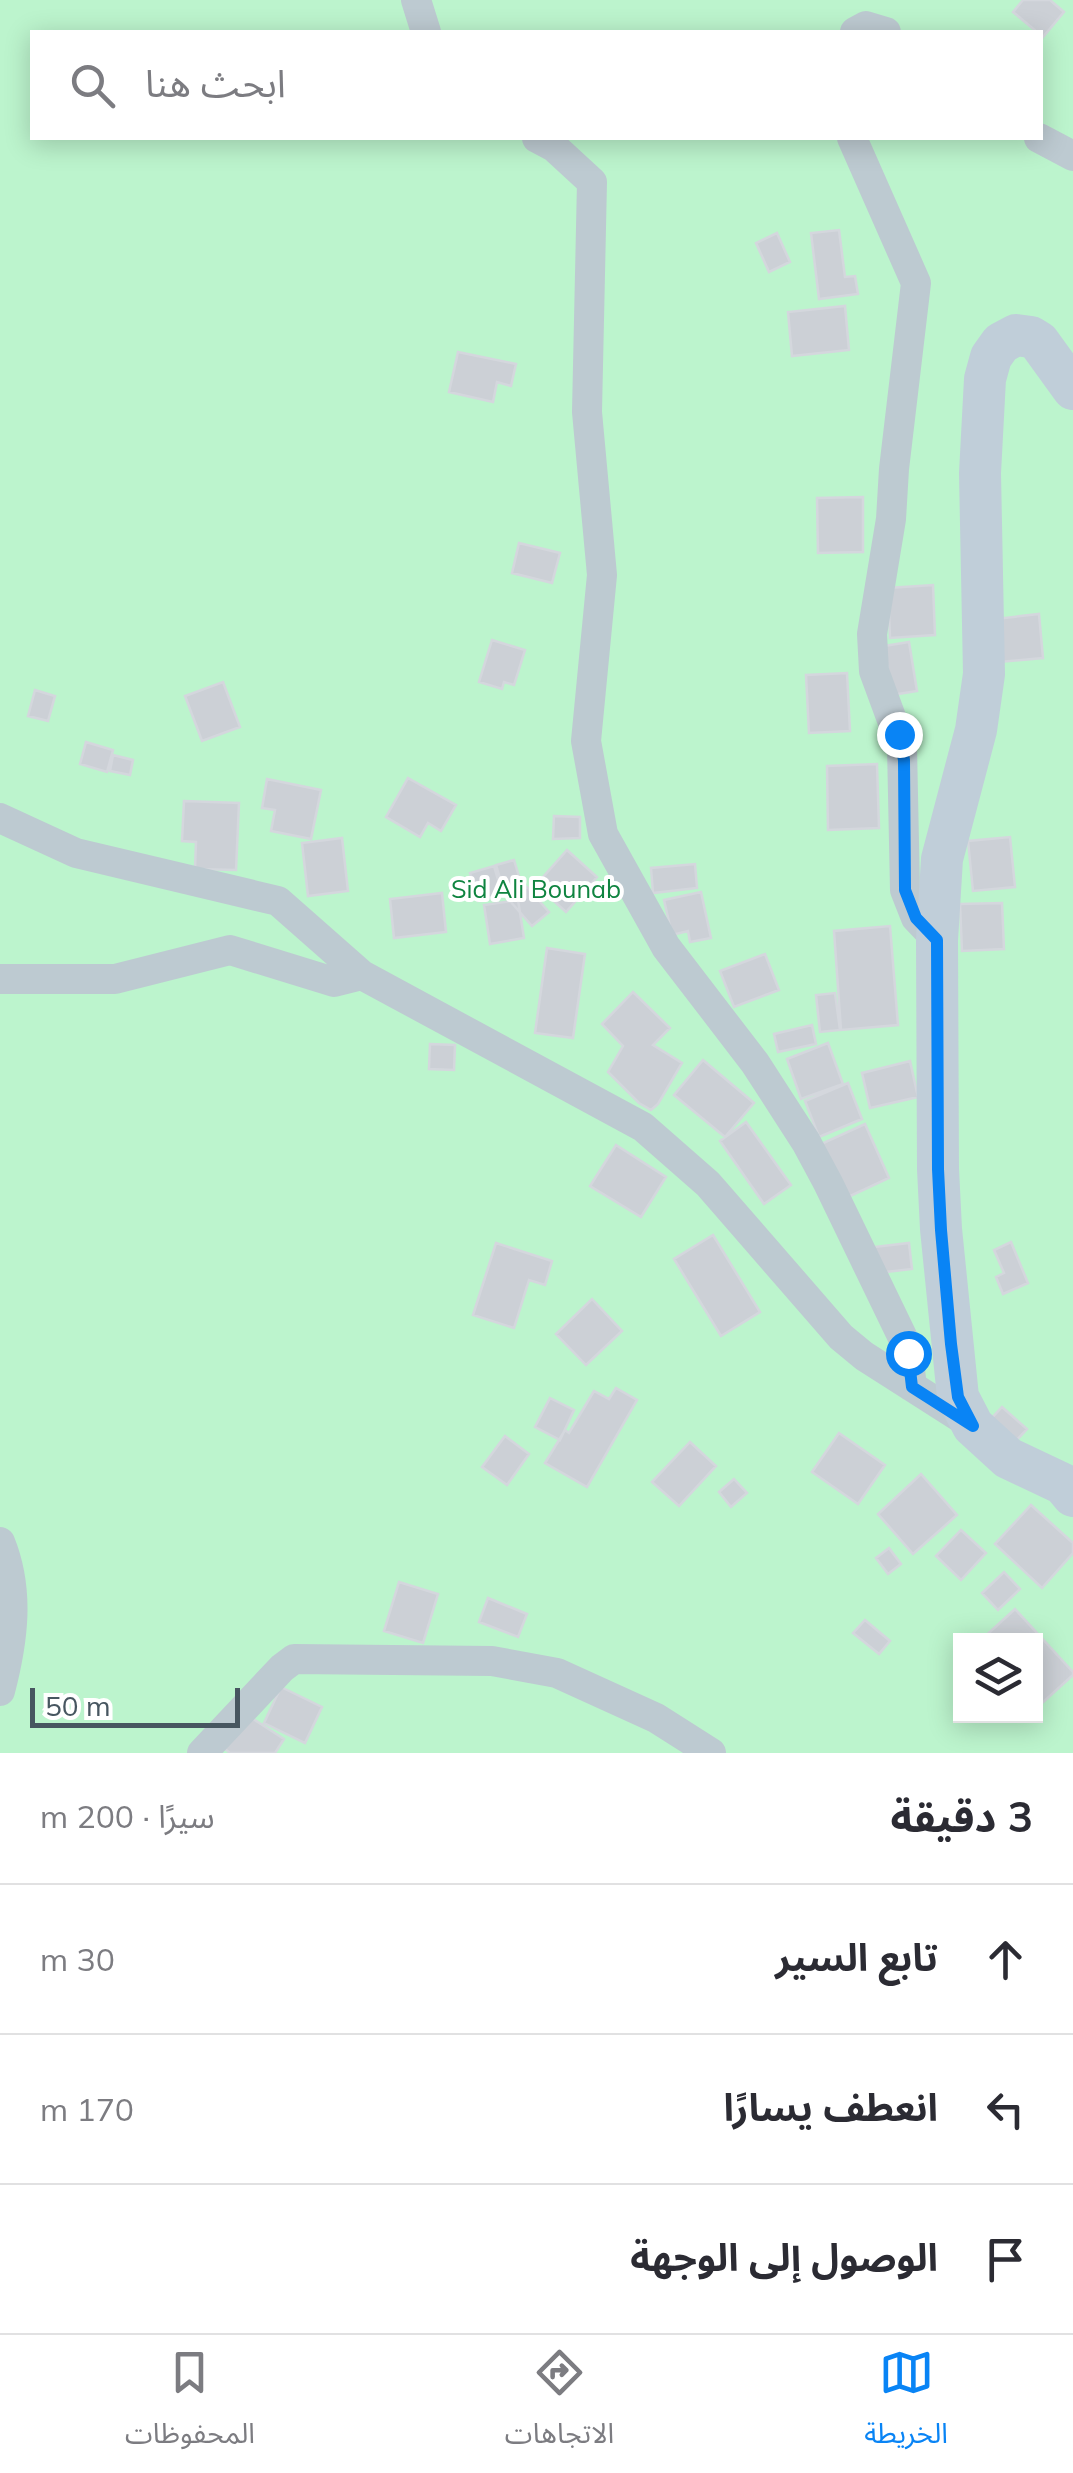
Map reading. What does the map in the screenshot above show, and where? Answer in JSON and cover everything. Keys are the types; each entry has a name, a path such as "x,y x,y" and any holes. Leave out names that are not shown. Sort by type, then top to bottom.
{"main road":[{"path":"1073,388 1040,342 1016,335 1001,343 984,379 980,472 984,674 976,730 942,858 937,940 938,1169 958,1397 973,1426 1008,1458 1063,1484 1073,1496"}],"street":[{"path":"416,0 425,30"},
{"path":"540,140 592,182 588,412 602,574 586,741 603,834 666,947 755,1063 806,1142 902,1336 912,1387"},
{"path":"853,140 916,283 894,469 892,519 872,652 879,688 902,747 905,890 916,918 937,940"},
{"path":"1043,140 1073,156"},
{"path":"0,818 76,853 278,901 362,975 643,1127 708,1184 841,1337 973,1426"},
{"path":"0,979 115,979 230,950 334,982 362,975"},
{"path":"0,1542 8,1561 14,1603 10,1653 0,1691"},
{"path":"202,1753 294,1659 492,1662 558,1674 656,1718 711,1753"}],"green space":[{"name":"Sid Ali Bounab","path":"0,0 1073,0 1073,1753 0,1753"}],"building":[{"path":"1023,0 1050,0 1064,12 1043,37 1043,30 1035,30 1013,12"},
{"path":"839,230 845,277 855,276 858,294 819,299 811,233"},
{"path":"777,233 790,262 769,272 756,243"},
{"path":"845,306 849,350 792,356 788,312"},
{"path":"458,352 516,364 511,386 497,382 493,402 449,392"},
{"path":"863,497 863,552 818,553 817,498"},
{"path":"519,543 560,553 552,583 512,573"},
{"path":"933,585 935,635 890,638 888,588"},
{"path":"1039,614 1043,658 1000,662 995,619"},
{"path":"492,640 525,650 514,685 504,682 502,689 479,682"},
{"path":"909,642 917,691 892,695 884,646"},
{"path":"847,673 850,731 809,733 806,675"},
{"path":"223,682 240,727 202,741 185,696"},
{"path":"35,690 55,696 48,721 28,716"},
{"path":"86,742 113,750 107,772 80,764"},
{"path":"113,755 133,760 130,775 110,771"},
{"path":"877,764 879,828 828,830 827,766"},
{"path":"408,778 456,805 441,831 428,823 420,837 386,817"},
{"path":"267,779 321,790 311,839 271,831 275,810 262,808"},
{"path":"184,801 239,803 236,870 195,869 196,842 182,841"},
{"path":"554,816 580,817 580,838 553,839"},
{"path":"1010,837 1015,887 973,891 968,841"},
{"path":"342,838 348,891 308,896 302,843"},
{"path":"567,850 597,877 566,912 536,885"},
{"path":"514,860 521,883 503,888 496,865"},
{"path":"695,864 697,888 653,893 651,868"},
{"path":"494,866 502,894 478,901 470,873"},
{"path":"527,887 549,912 532,926 510,901"},
{"path":"701,892 711,938 690,942 688,931 672,935 664,900"},
{"path":"442,893 446,932 394,938 390,899"},
{"path":"518,900 524,938 490,944 484,905"},
{"path":"1002,903 1004,949 962,951 960,904"},
{"path":"890,926 898,1025 841,1030 834,931"},
{"path":"547,948 585,954 573,1038 535,1033"},
{"path":"765,954 779,990 734,1007 720,971"},
{"path":"633,992 670,1028 653,1045 682,1063 651,1110 608,1072 623,1046 602,1024"},
{"path":"835,993 840,1030 820,1032 816,995"},
{"path":"812,1025 816,1044 778,1052 774,1034"},
{"path":"828,1043 843,1084 801,1099 787,1059"},
{"path":"430,1044 455,1045 454,1070 429,1069"},
{"path":"703,1060 754,1103 725,1137 674,1095"},
{"path":"910,1061 918,1097 870,1108 862,1073"},
{"path":"848,1083 862,1119 819,1137 805,1101"},
{"path":"746,1122 791,1185 764,1204 720,1141"},
{"path":"865,1124 889,1178 846,1198 821,1144"},
{"path":"616,1145 666,1177 641,1217 590,1186"},
{"path":"713,1235 760,1312 721,1336 674,1259"},
{"path":"1011,1242 1028,1283 1003,1294 996,1277 1004,1273 994,1250"},
{"path":"496,1243 552,1261 545,1285 529,1280 514,1328 473,1315"},
{"path":"909,1243 912,1269 877,1273 874,1247"},
{"path":"592,1299 622,1331 586,1365 556,1334"},
{"path":"616,1388 637,1400 587,1487 545,1463 594,1391 609,1399"},
{"path":"550,1398 574,1410 560,1440 535,1427"},
{"path":"1002,1407 1027,1429 1014,1443 989,1421"},
{"path":"839,1433 885,1465 858,1504 812,1472"},
{"path":"505,1436 529,1454 507,1485 482,1467"},
{"path":"690,1442 716,1466 679,1506 652,1482"},
{"path":"921,1474 957,1515 913,1554 878,1514"},
{"path":"734,1479 747,1493 731,1507 719,1492"},
{"path":"1031,1505 1073,1543 1073,1553 1042,1588 995,1544"},
{"path":"961,1530 986,1553 961,1580 936,1556"},
{"path":"889,1548 901,1564 888,1574 876,1558"},
{"path":"1004,1572 1020,1589 998,1610 982,1593"},
{"path":"399,1582 438,1594 423,1643 384,1631"},
{"path":"488,1598 527,1614 518,1637 479,1622"},
{"path":"1015,1609 1037,1633 989,1633"},
{"path":"865,1620 890,1641 879,1654 853,1633"},
{"path":"1043,1639 1073,1672 1043,1702"},
{"path":"281,1687 322,1707 305,1743 264,1723"},
{"path":"247,1715 284,1739 275,1753 230,1753 225,1749"}],"route":[{"path":"899,734 904,760 905,890 916,918 937,940 941,1230 958,1397 973,1426 912,1387 908,1353"}]}
